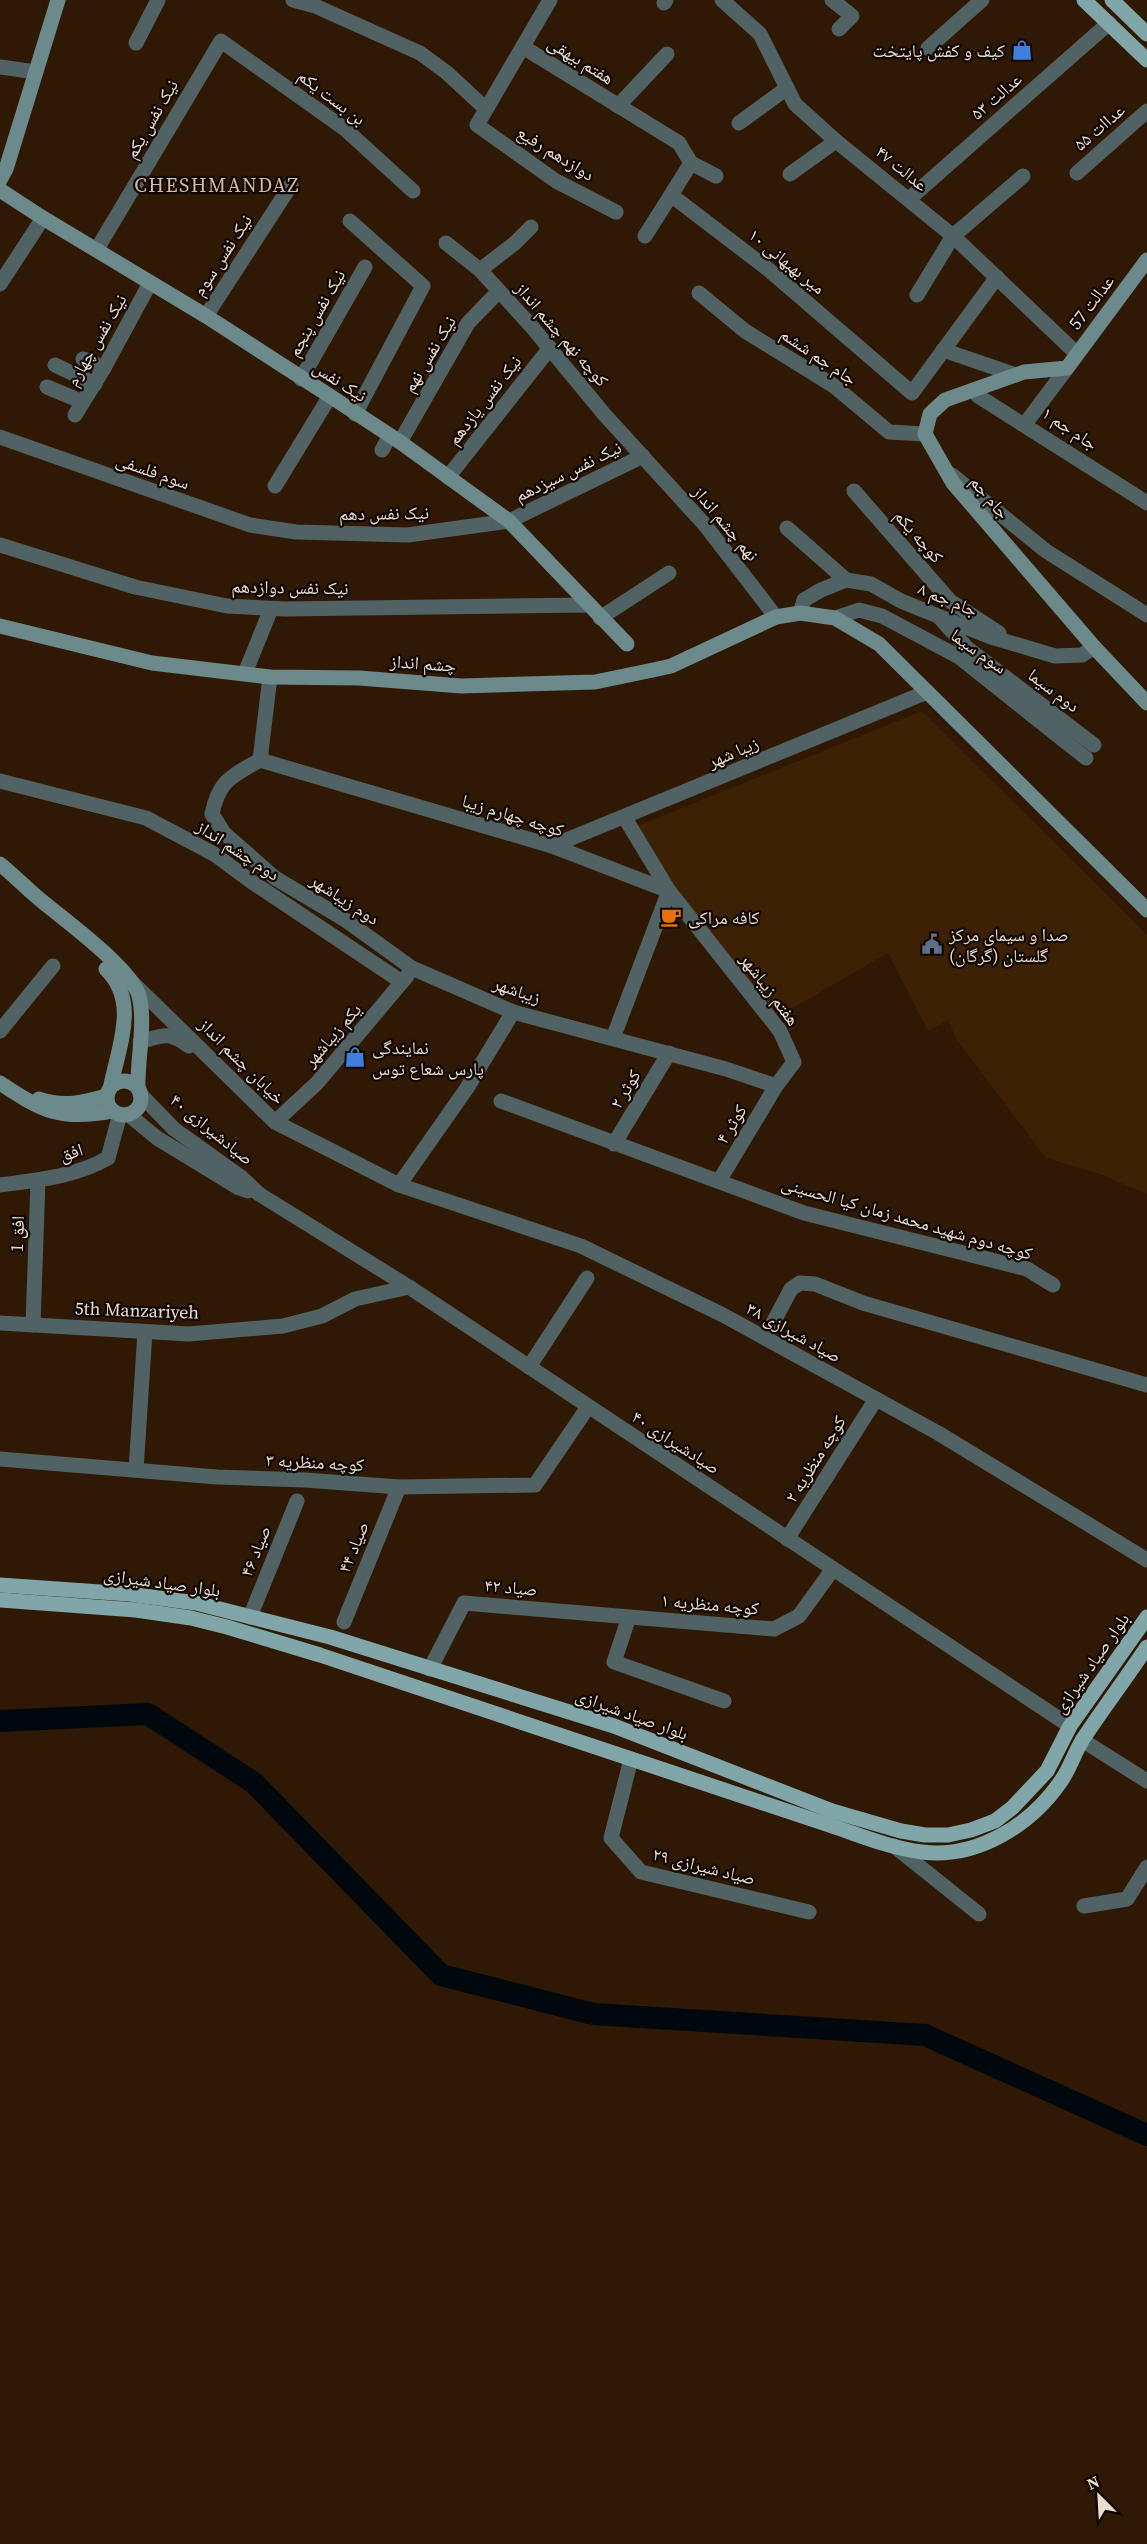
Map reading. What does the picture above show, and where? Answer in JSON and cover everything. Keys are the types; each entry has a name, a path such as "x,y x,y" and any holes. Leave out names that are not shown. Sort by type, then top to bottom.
{"main road":[{"path":"1084,0 1147,60"},
{"path":"1112,0 1147,34"},
{"name":"بلوار صیاد شیرازی","path":"0,1585 129,1594 196,1604 330,1637 614,1726 832,1811 901,1831 926,1835 948,1835 971,1830 995,1821 1012,1808 1047,1770 1070,1726 1147,1617"},
{"name":"بلوار صیاد شیرازی","path":"0,1600 136,1610 218,1625 331,1658 894,1846 923,1852 949,1852 976,1847 1003,1836 1024,1821 1056,1787 1082,1740 1147,1647"}],"street":[{"path":"0,180 6,170 58,0"},
{"path":"136,43 158,0"},
{"path":"293,0 317,3 420,53 446,72 486,109 549,0"},
{"name":"عدالت ۴۷","path":"722,0 760,34 795,104 836,141 953,236 1077,354"},
{"path":"832,0 852,16 839,29"},
{"path":"928,48 982,0"},
{"name":"عدالت ۵۳","path":"909,199 1108,23"},
{"name":"بن بست یکم","path":"221,41 345,129 412,191"},
{"name":"نیک نفس یکم","path":"98,249 221,41"},
{"name":"هفتم بیهقی","path":"523,47 679,143 691,163"},
{"path":"618,106 667,54"},
{"path":"0,67 36,72"},
{"path":"740,123 787,88"},
{"name":"دوازدهم رفیع","path":"486,109 477,124 556,181 616,212"},
{"name":"عداات ۵۵","path":"1077,173 1147,111"},
{"path":"790,174 836,141"},
{"path":"645,236 691,163 716,176"},
{"path":"917,295 953,236 1023,176"},
{"name":"نیک نفس سوم","path":"206,316 291,186"},
{"name":"نیک نفس","path":"0,189 150,284 206,316 330,396 390,443 448,477 509,521 627,644"},
{"name":"۱۰ میر بهبهانی","path":"671,195 769,270 912,393 943,350"},
{"path":"0,284 43,218"},
{"path":"350,221 423,286 355,414"},
{"path":"480,270 515,243 531,227"},
{"name":"کوچه نهم چشم انداز","path":"446,243 480,270 643,456"},
{"name":"عدالت 57","path":"1067,368 1147,260"},
{"name":"نیک نفس پنجم","path":"301,379 365,267"},
{"path":"997,277 943,350 1016,375"},
{"name":"نیک نفس چهارم","path":"75,415 104,368 150,284"},
{"name":"نیک نفس نهم","path":"390,443 468,323 499,291"},
{"name":"جام جم ششم","path":"699,293 745,331 834,386 889,432 925,434"},
{"name":"نیک نفس یازدهم","path":"448,477 550,348"},
{"path":"83,359 104,368"},
{"path":"55,365 94,384"},
{"path":"925,434 930,414 945,400 1016,375 1067,368"},
{"name":"۱ جام جم","path":"1067,368 1025,424 1147,503"},
{"path":"47,387 83,402"},
{"path":"275,486 330,396"},
{"path":"978,396 1025,424"},
{"name":"جام جم","path":"925,434 953,483 1094,647 1147,703"},
{"name":"سوم فلسفی","path":"0,437 250,525 296,532"},
{"name":"نیک نفس سیزدهم","path":"509,521 643,456"},
{"name":"نهم چشم انداز","path":"643,456 705,525 776,617"},
{"path":"946,470 1046,551 1147,615"},
{"name":"کوچه یکم","path":"854,491 950,601 1017,644"},
{"name":"نیک نفس دهم","path":"296,532 408,535 509,521"},
{"path":"787,528 846,580 804,600 800,613"},
{"name":"نیک نفس دوازدهم","path":"0,545 135,587 227,606 271,609 588,605"},
{"path":"600,618 669,573"},
{"name":"۸ جام جم","path":"846,580 871,584 901,601 938,616 1055,656 1082,656 1094,647"},
{"path":"245,673 271,609"},
{"name":"سوم سیما","path":"835,618 859,610 882,616 959,657 1090,751"},
{"name":"چشم انداز","path":"0,626 152,663 270,677 359,678 462,686 594,682 671,666 776,617 800,613 835,618"},
{"name":"دوم سیما","path":"938,616 966,648 1090,751"},
{"path":"835,618 879,644 1147,910"},
{"path":"260,760 270,677"},
{"name":"زیبا شهر","path":"552,846 625,818 927,692"},
{"name":"کوچه چهارم زیبا","path":"260,760 552,846 669,891"},
{"name":"دوم زیباشهر","path":"260,760 228,779 216,795 212,814 224,833 275,878 344,919 412,969"},
{"name":"دوم چشم انداز","path":"0,781 146,818 214,854 402,982"},
{"path":"613,1038 669,891 625,818"},
{"path":"0,864 47,906 79,930 132,982 139,995 140,1042 137,1062 139,1106 120,1113 63,1116 44,1109 3,1085"},
{"name":"هفتم زیباشهر","path":"669,891 780,1031 794,1062 776,1086"},
{"path":"47,906 71,936 116,978 125,998 126,1017 108,1104 120,1113"},
{"path":"0,1031 53,966"},
{"name":"یکم زیباشهر","path":"275,1122 317,1083 412,969"},
{"name":"زیباشهر","path":"412,969 513,1012 726,1069 776,1086"},
{"name":"خیابان چشم انداز","path":"132,982 275,1122 399,1185"},
{"path":"399,1185 466,1088 513,1012"},
{"path":"140,1042 159,1036 176,1036 208,1065 223,1072"},
{"name":"کوثر ۲","path":"614,1144 669,1053"},
{"path":"3,1085 51,1103 80,1104 109,1091 123,1080 129,1081 139,1091"},
{"name":"کوثر ۴","path":"718,1181 776,1086"},
{"name":"۴۰ صیادشیرازی","path":"139,1091 174,1129 241,1177 259,1194 409,1287 1070,1726"},
{"name":"کوچه دوم شهید محمد زمان کیا الحسینی","path":"501,1101 804,1213 1027,1269 1053,1285"},
{"name":"۴۰ صیادشیرازی","path":"120,1113 239,1188 259,1194"},
{"name":"افق","path":"0,1185 38,1180 92,1167 108,1158 120,1113"},
{"name":"افق 1","path":"33,1325 38,1180"},
{"name":"صیاد شیرازی ۳۸","path":"399,1185 581,1246 723,1315 938,1433 1147,1560"},
{"path":"529,1367 587,1278"},
{"path":"765,1338 791,1289 800,1283 815,1284 863,1303 1147,1385"},
{"name":"5th Manzariyeh","path":"0,1323 189,1334 283,1326 322,1316 354,1299 409,1287"},
{"path":"136,1470 144,1332"},
{"name":"کوچه منظریه ۲","path":"787,1539 876,1399"},
{"name":"کوچه منظریه ۳","path":"0,1459 399,1487 535,1485 588,1407"},
{"name":"صیاد ۴۴","path":"344,1622 399,1487"},
{"name":"صیاد ۴۶","path":"250,1617 297,1500"},
{"name":"کوچه منظریه ۱","path":"629,1617 774,1629 799,1616 833,1569"},
{"name":"صیاد ۴۲","path":"430,1669 464,1603 629,1617"},
{"path":"629,1617 614,1662 724,1701"},
{"path":"1082,1740 1147,1781"},
{"name":"۲۹ صیاد شیرازی","path":"631,1759 611,1839 641,1872 809,1912"},
{"path":"894,1846 979,1914"},
{"path":"1084,1906 1127,1899 1147,1867"}],"shaded area":[{"name":"صدا و سیمای مرکز گلستان (گرگان)","path":"922,711 1147,935 1147,1194 1100,1174 1046,1158 957,1040 948,1020 928,1031 888,953 777,1017 679,898 635,827"}],"waterway":[{"path":"0,1721 148,1714 254,1783 441,1975 593,2014 925,2035 1147,2135"}],"place":[{"name":"کیف و کفش پایتخت","path":"1022,50"},
{"name":"کافه مراکی","path":"671,917"},
{"name":"صدا و سیمای مرکز گلستان (گرگان)","path":"932,944"},
{"name":"نمایندگی پارس شعاع توس","path":"355,1057"}],"district":[{"name":"CHESHMANDAZ","path":"217,185"}]}
